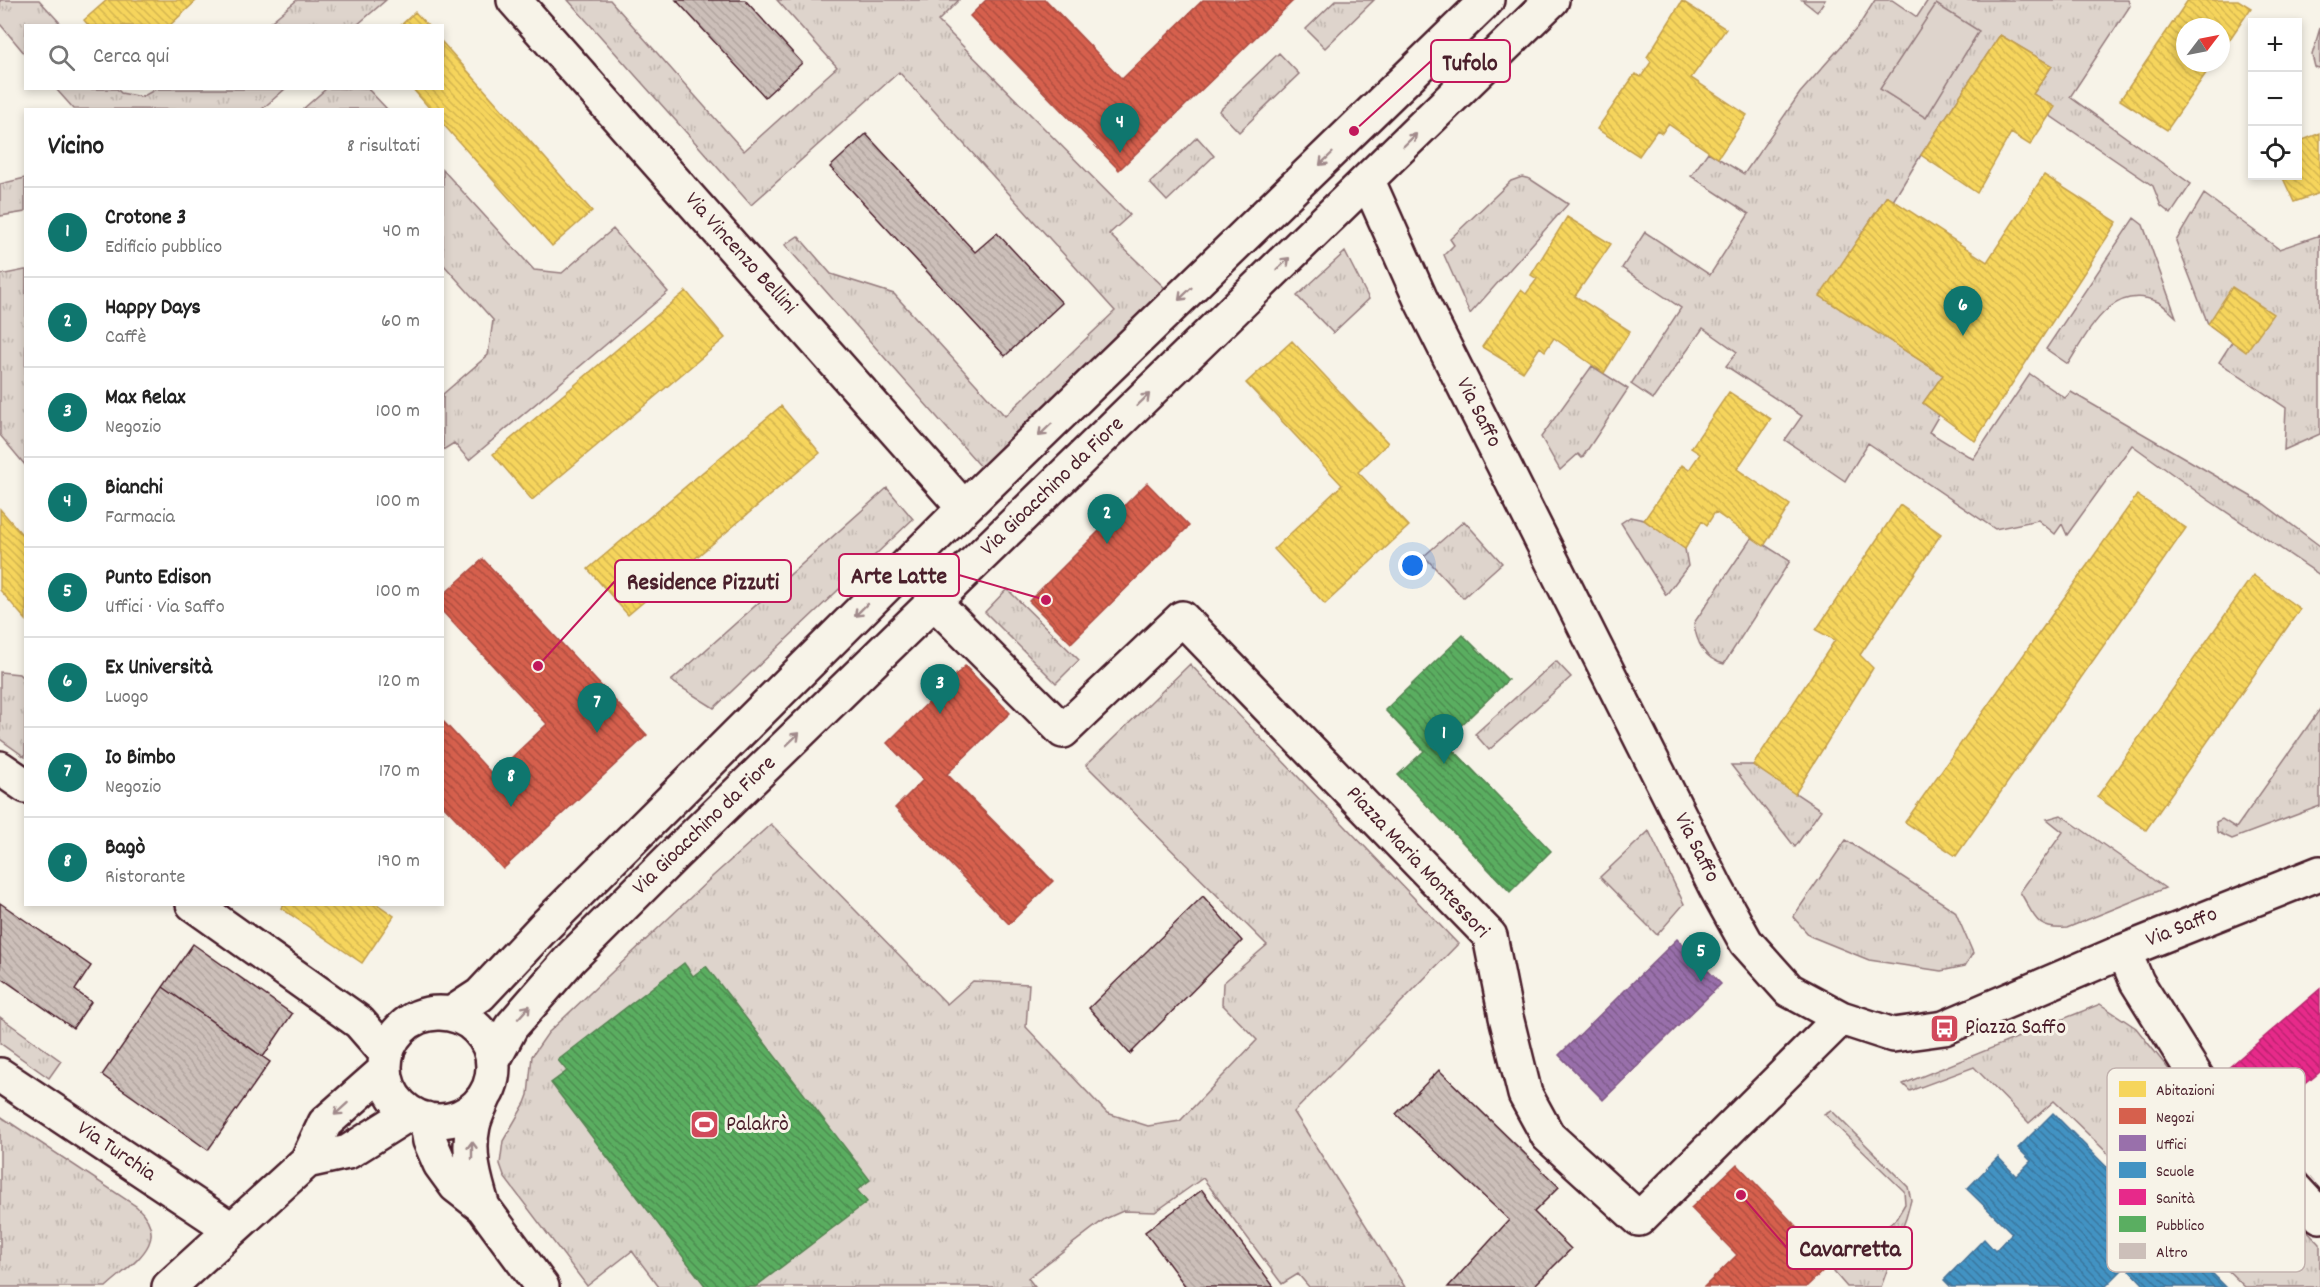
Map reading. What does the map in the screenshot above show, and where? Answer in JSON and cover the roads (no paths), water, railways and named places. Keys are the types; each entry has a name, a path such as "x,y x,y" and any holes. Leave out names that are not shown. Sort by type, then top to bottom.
{"street":[{"name":"Via Vincenzo Bellini","path":"514,0 964,508"},
{"name":"Via Gioacchino da Fiore","path":"451,1014 480,995 559,912 964,508 1488,0"},
{"name":"Via Gioacchino da Fiore","path":"493,1061 511,1027 571,958 1552,0"},
{"name":"Via Saffo","path":"1368,181 1421,300 1731,915 1746,942 1789,990 1841,1018 1893,1035 1944,1028 2124,951 2320,873"},
{"name":"Piazza Maria Montessori","path":"934,602 1063,730 1182,618 1490,936 1506,1017 1525,1094 1548,1136 1639,1219 1841,1018"},
{"path":"0,768 24,785"},
{"path":"196,906 359,1022 385,1062"},
{"path":"2124,951 2137,982 2191,1068"},
{"path":"483,1207 472,1174 471,1149 473,1126 485,1095 491,1078 493,1061 489,1045 479,1031 466,1020 451,1014 435,1012 418,1016 404,1025 393,1038 385,1062 388,1087 397,1102 418,1116 443,1121 460,1117 474,1108 485,1095"},
{"path":"359,1022 404,1025"},
{"path":"169,1287 307,1161 325,1123 385,1062"},
{"name":"Via Turchia","path":"0,1075 231,1229"},
{"path":"307,1161 348,1152 418,1116"},
{"path":"418,1116 441,1164 456,1186 483,1207 542,1287"},
{"path":"2305,1199 2320,1215"}],"place":[{"name":"Tufolo","path":"1354,131"},
{"name":"Bianchi","path":"1120,153"},
{"name":"Ex Università","path":"1963,336"},
{"name":"Happy Days","path":"1107,544"},
{"name":"Arte Latte","path":"1046,600"},
{"name":"Residence Pizzuti","path":"538,666"},
{"name":"Max Relax","path":"940,714"},
{"name":"Io Bimbo","path":"597,733"},
{"name":"Crotone 3","path":"1444,764"},
{"name":"Bagò","path":"511,807"},
{"name":"Punto Edison","path":"1701,982"},
{"name":"Piazza Saffo","path":"1944,1028"},
{"name":"Palakrò","path":"705,1125"},
{"name":"Cavarretta","path":"1741,1195"}]}
